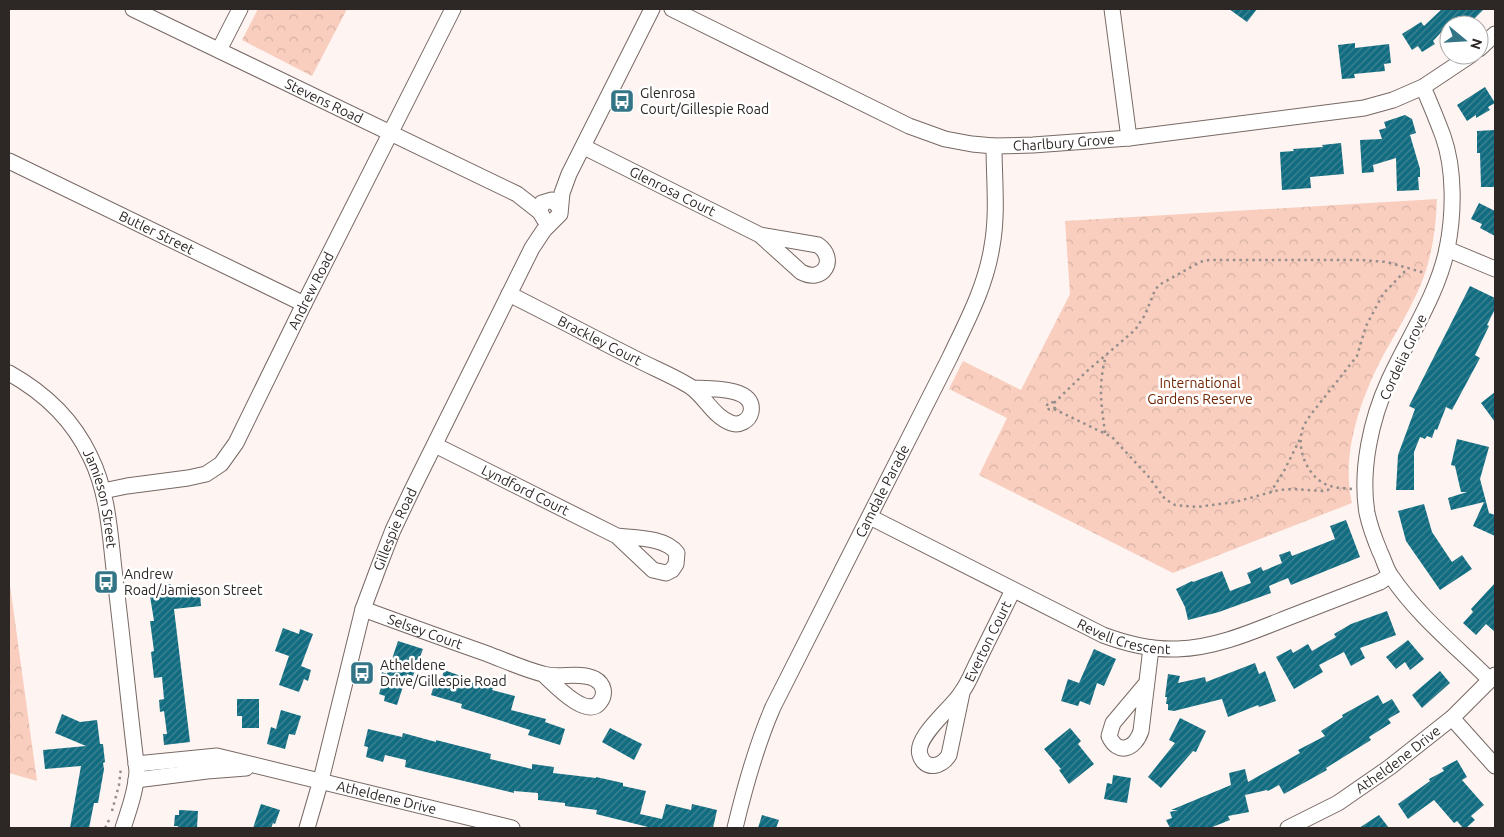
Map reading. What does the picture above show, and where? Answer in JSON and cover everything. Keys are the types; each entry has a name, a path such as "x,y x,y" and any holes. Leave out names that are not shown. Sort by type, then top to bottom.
{"street":[{"name":"Stevens Road","path":"133,9 547,209"},
{"path":"219,50 240,9"},
{"name":"Andrew Road","path":"103,491 198,477 222,464 236,443 453,9"},
{"name":"Gillespie Road","path":"306,828 321,780 364,609 393,530 532,248 547,209 584,146 652,9"},
{"name":"Charlbury Grove","path":"672,9 909,126 945,139 994,146 1080,143 1129,138 1364,108 1393,100 1423,87 1456,65"},
{"path":"1112,9 1129,138"},
{"name":"Cordelia Grove","path":"1423,87 1444,138 1450,168 1452,201 1447,248 1428,305 1389,381 1371,435 1366,472 1367,513 1373,535 1390,575 1419,610 1493,678"},
{"name":"Glenrosa Court","path":"584,146 760,235"},
{"name":"Camdale Parade","path":"735,828 751,764 764,728 975,304 986,273 992,246 995,221 994,146"},
{"name":"Butler Street","path":"9,161 304,304"},
{"path":"1447,248 1495,269"},
{"name":"Brackley Court","path":"509,294 692,388"},
{"name":"Jamieson Street","path":"9,373 48,400 71,425 90,455 103,491 122,632 129,761 136,780 123,828"},
{"name":"Lyndford Court","path":"435,445 617,536"},
{"name":"Revell Crescent","path":"870,517 1102,635 1130,645 1151,648 1178,649 1210,646 1380,582 1390,575"},
{"name":"Everton Court","path":"962,693 1013,590"},
{"name":"Selsey Court","path":"364,609 544,675"},
{"path":"1146,685 1151,648"},
{"name":"Atheldene Drive","path":"1288,828 1338,803 1390,767 1452,718 1493,678"},
{"path":"1452,718 1495,766"},
{"name":"Atheldene Drive","path":"129,761 216,756 321,780 496,826 512,828"},
{"name":"Atheldene Drive","path":"136,780 207,770 260,767"}],"path":[{"path":"1331,486 1328,490 1323,491 1293,489 1235,502 1196,507 1175,505 1165,499 1112,436 1054,409 1050,409 1047,405 1049,402 1054,403 1106,354 1136,330 1141,324 1151,297 1159,285 1200,262 1209,260 1361,260 1380,261 1427,273"},
{"path":"1270,493 1284,471 1300,438 1305,422 1357,356 1362,335 1377,303 1389,286 1408,268"},
{"path":"1105,432 1099,394 1106,354"},
{"path":"1054,403 1054,409"},
{"path":"1300,438 1306,464 1316,478 1331,486 1354,488"},
{"path":"105,828 111,816 119,785 129,761"}],"green space":[{"path":"258,9 347,9 312,76 242,40"},
{"name":"International Gardens Reserve","path":"1437,199 1433,242 1425,274 1410,308 1373,376 1356,422 1352,438 1349,471 1352,503 1173,573 979,475 1007,418 949,389 963,361 1021,390 1070,294 1065,221"},
{"path":"9,578 37,781 9,773"}],"building":[{"path":"1229,9 1257,9 1247,22"},
{"path":"1442,9 1484,9 1478,15 1439,15 1439,35 1433,41 1435,44 1422,52 1418,46 1412,50 1402,34 1421,22 1424,26"},
{"path":"1355,43 1355,48 1389,44 1391,63 1384,64 1385,71 1354,74 1355,78 1342,79 1338,45"},
{"path":"1485,87 1495,103 1488,107 1490,110 1476,118 1476,115 1467,121 1457,105"},
{"path":"1405,115 1412,119 1416,133 1410,135 1420,169 1420,177 1418,177 1419,190 1397,191 1396,158 1373,165 1374,172 1362,173 1360,140 1382,139 1379,130 1386,128 1384,122"},
{"path":"1495,130 1495,187 1481,187 1480,153 1477,153 1477,131"},
{"path":"1341,143 1344,174 1310,177 1311,188 1282,190 1280,152"},
{"path":"1479,203 1495,211 1495,236 1480,228 1482,224 1471,219"},
{"path":"1470,286 1495,298 1495,309 1475,355 1480,358 1452,410 1446,407 1432,438 1427,436 1425,439 1420,437 1414,452 1414,490 1396,490 1398,455 1415,409 1409,406"},
{"path":"1495,392 1495,422 1481,403"},
{"path":"1457,439 1489,447 1480,479 1489,513 1495,515 1495,536 1473,526 1484,502 1451,510 1448,498 1467,492 1461,492 1455,466 1451,465"},
{"path":"1424,504 1432,532 1452,562 1462,555 1472,569 1440,590 1406,541 1398,511"},
{"path":"1346,520 1360,557 1291,585 1288,578 1269,586 1271,593 1219,612 1188,620 1185,607 1176,589 1192,581 1222,571 1230,591 1251,583 1247,573 1261,567 1263,571 1282,563 1279,555 1290,551 1292,556 1335,539 1330,526"},
{"path":"1495,583 1495,632 1486,624 1476,635 1463,623 1473,612 1471,609"},
{"path":"171,584 172,597 200,593 201,606 174,609 190,742 164,745 163,734 167,734 164,711 160,712 159,700 164,699 162,677 154,678 151,652 154,651 150,621 154,621 150,596 154,596 152,586"},
{"path":"1387,611 1396,635 1360,648 1365,658 1351,666 1344,652 1319,665 1323,672 1294,689 1276,657 1291,649 1293,653 1308,644 1312,651 1336,637 1334,634 1351,624"},
{"path":"283,628 299,634 300,629 313,634 301,666 311,670 308,681 304,679 299,692 279,685 289,656 275,651"},
{"path":"1408,640 1424,659 1410,670 1405,662 1396,669 1386,657"},
{"path":"398,641 423,649 413,676 407,674 397,705 384,701 385,696 379,694 382,684 379,683 382,672 387,674"},
{"path":"1094,649 1116,659 1104,686 1097,683 1090,705 1080,701 1078,706 1061,701 1068,679 1079,683"},
{"path":"1255,663 1259,674 1265,671 1276,701 1259,707 1258,705 1228,717 1222,699 1174,711 1168,710 1168,704 1166,704 1167,697 1165,697 1168,674 1180,676 1178,683 1205,677 1206,682"},
{"path":"444,670 461,676 460,678 493,688 492,690 515,696 511,710 546,719 545,722 565,729 560,745 528,735 530,730 461,708 462,704 431,695 436,679 441,681"},
{"path":"1440,671 1450,683 1422,708 1412,695"},
{"path":"1378,695 1383,704 1392,699 1400,712 1388,719 1391,723 1369,737 1371,740 1326,768 1327,770 1284,794 1279,785 1268,791 1245,795 1249,812 1228,816 1230,820 1210,828 1170,828 1166,820 1172,818 1170,812 1178,810 1171,810 1231,785 1229,773 1245,769 1248,782 1300,753 1298,750 1325,736 1321,731 1343,717 1342,715"},
{"path":"237,699 259,699 259,728 242,728 242,716 237,716"},
{"path":"281,710 301,716 295,735 289,734 285,749 267,744 271,727 276,729"},
{"path":"62,714 80,722 97,720 100,744 103,744 104,769 98,803 94,803 89,828 70,828 81,766 45,769 43,750 86,746 55,733"},
{"path":"1180,718 1206,731 1196,752 1193,751 1161,788 1148,777 1175,743 1169,740"},
{"path":"610,728 642,744 634,760 602,742"},
{"path":"1070,728 1081,741 1078,744 1094,764 1069,784 1059,770 1061,769 1044,749"},
{"path":"368,729 402,737 403,733 436,742 436,740 491,754 490,759 532,769 532,764 554,767 553,773 596,777 623,783 623,786 646,791 640,814 662,819 666,804 691,810 692,804 717,810 713,828 652,828 596,814 597,810 565,806 565,803 538,800 538,793 514,791 514,793 405,767 406,760 385,755 383,762 366,757 368,747 364,746"},
{"path":"1457,760 1467,777 1462,780 1484,805 1471,816 1475,820 1466,828 1463,828 1457,821 1454,823 1434,800 1408,819 1398,804 1430,781 1429,779 1444,771 1442,768"},
{"path":"1113,775 1131,778 1127,803 1104,799 1107,783 1112,784"},
{"path":"261,804 280,810 275,824 273,823 271,828 253,828"},
{"path":"179,810 198,811 197,828 178,828 178,826 174,826 175,815 179,815"},
{"path":"762,815 779,820 776,828 758,828"},
{"path":"1379,815 1389,828 1359,828"}],"place":[{"name":"Glenrosa Court/Gillespie Road","path":"622,101"},
{"name":"Andrew Road/Jamieson Street","path":"106,582"},
{"name":"Atheldene Drive/Gillespie Road","path":"362,673"}]}
